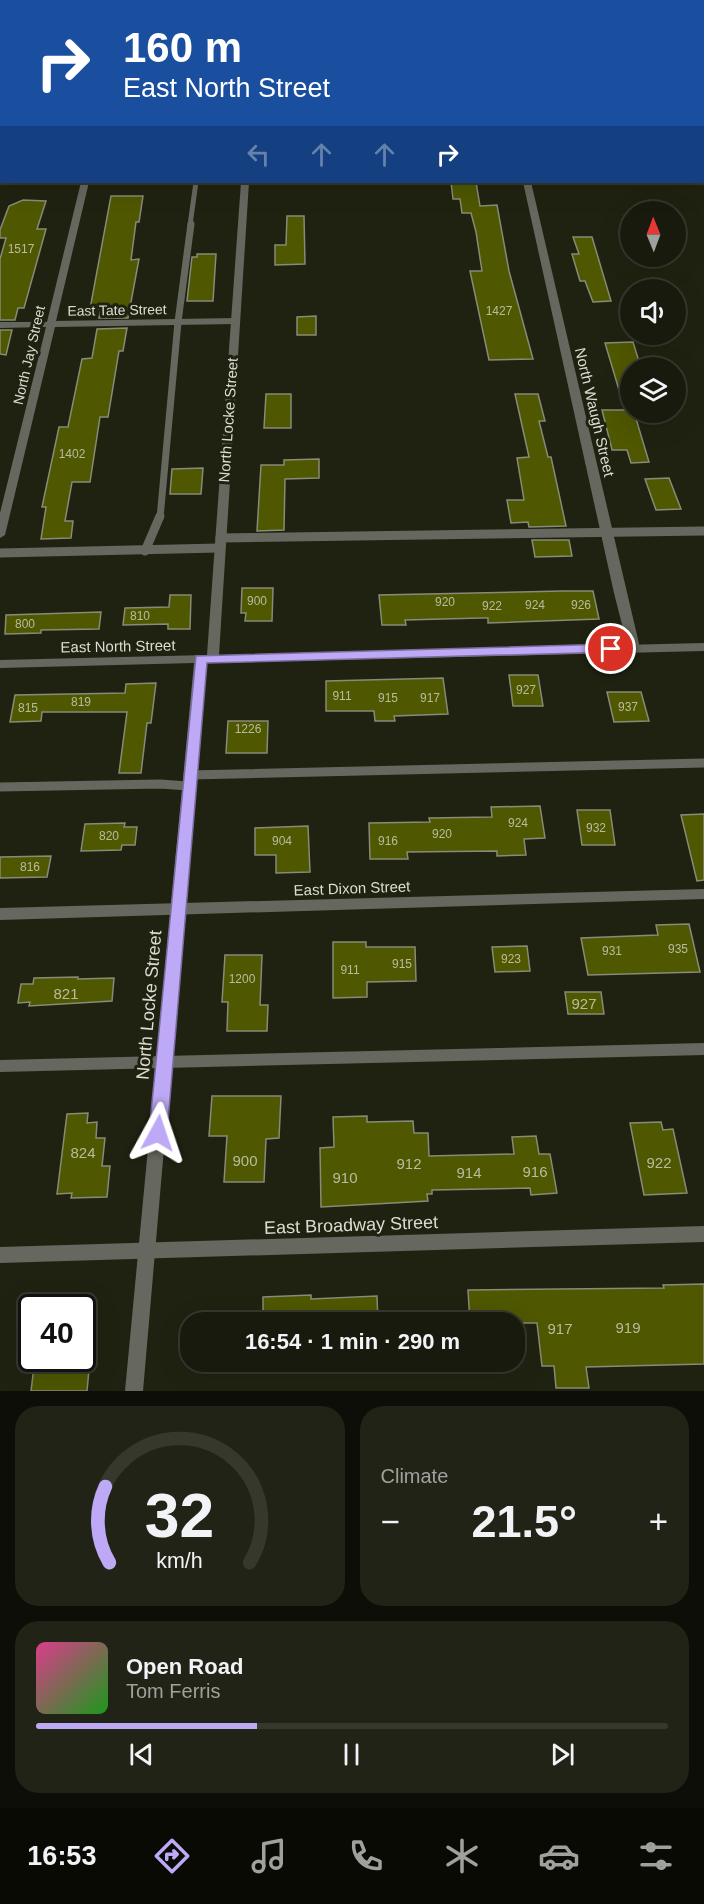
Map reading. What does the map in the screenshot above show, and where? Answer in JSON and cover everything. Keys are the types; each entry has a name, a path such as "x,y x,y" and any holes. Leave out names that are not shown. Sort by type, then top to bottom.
{"street":[{"name":"North Jay Street","path":"0,535 85,183"},
{"name":"North Locke Street","path":"134,1391 189,780 220,543 245,183"},
{"name":"North Waugh Street","path":"527,183 634,648"},
{"name":"East Tate Street","path":"0,325 235,321"},
{"name":"East North Street","path":"0,664 704,647"},
{"name":"East Dixon Street","path":"0,914 704,894"},
{"name":"East Broadway Street","path":"0,1255 704,1234"}],"lane":[{"path":"145,550 160,519 178,322 196,183"},
{"path":"0,553 145,550 220,543 704,531"},
{"path":"0,787 160,784 189,780 704,763"},
{"path":"0,1066 704,1050"}],"building":[{"path":"451,183 476,183 480,206 497,205 509,271 533,359 489,360 470,271 482,271 476,232 471,213 462,213 460,199 453,199"},
{"path":"111,196 143,196 139,222 136,222 131,260 139,259 128,318 99,318 101,309 90,309"},
{"path":"23,200 46,201 37,229 46,229 24,308 18,308 15,320 0,320 0,259 6,238 0,238 0,230 9,206"},
{"path":"287,216 304,216 305,264 275,265 275,245 286,245"},
{"path":"573,237 592,237 611,301 593,302 585,281 580,281 572,254 579,254"},
{"path":"197,254 216,254 213,301 187,301 192,257 197,257"},
{"path":"316,316 316,335 297,335 297,317"},
{"path":"127,328 123,351 119,351 108,417 100,417 90,482 72,482 65,521 73,521 71,538 41,539 46,507 42,507 59,427 68,427 82,359 92,358 97,329"},
{"path":"0,330 12,330 6,355 0,354"},
{"path":"605,343 634,345 638,357 620,357 620,393"},
{"path":"266,394 291,394 291,428 264,428"},
{"path":"515,394 538,394 545,421 539,421 548,457 551,457 566,526 529,527 528,522 511,523 507,500 524,500 517,458 529,457"},
{"path":"602,410 620,410 620,423 637,423 649,462 631,463 627,450 612,450"},
{"path":"319,459 319,478 285,479 284,530 257,531 261,465 284,465 284,460"},
{"path":"203,468 201,494 170,494 172,469"},
{"path":"669,478 681,509 656,510 645,479"},
{"path":"532,540 569,540 572,556 535,557"},
{"path":"242,588 273,588 272,621 245,621 246,613 241,613"},
{"path":"593,591 599,619 488,623 488,618 405,620 406,625 382,625 379,595"},
{"path":"170,595 191,595 190,629 168,629 168,624 123,625 125,608 169,607"},
{"path":"101,612 99,629 41,630 41,633 5,634 6,615"},
{"path":"509,675 538,675 543,706 513,706"},
{"path":"443,678 448,714 394,716 395,721 375,721 374,711 326,711 326,681"},
{"path":"156,683 151,723 147,723 141,773 119,773 127,712 42,712 41,721 10,722 15,695 125,693 126,684"},
{"path":"607,692 641,692 649,721 614,722"},
{"path":"228,721 268,721 267,753 226,753"},
{"path":"540,806 545,838 524,839 526,855 497,856 497,851 407,852 408,859 370,859 369,823 430,822 429,818 492,817 491,807"},
{"path":"577,810 610,810 615,845 582,845"},
{"path":"704,814 704,880 697,881 681,815"},
{"path":"125,823 124,827 137,827 135,845 122,845 121,850 81,851 85,824"},
{"path":"308,826 310,872 276,873 276,855 255,855 255,828"},
{"path":"51,856 47,877 0,878 0,857"},
{"path":"689,924 700,972 588,975 581,938 658,935 656,925"},
{"path":"333,942 366,942 366,947 415,947 416,981 367,982 367,997 333,998"},
{"path":"527,946 530,971 495,972 492,947"},
{"path":"225,955 262,955 260,1005 268,1005 267,1031 227,1031 228,1002 222,1002"},
{"path":"78,977 78,979 114,978 112,1001 29,1006 30,1002 18,1003 21,984 33,984 34,978"},
{"path":"565,992 601,992 604,1014 568,1014"},
{"path":"212,1096 281,1096 279,1138 266,1139 264,1182 224,1182 227,1136 209,1136"},
{"path":"88,1113 87,1123 97,1122 96,1138 105,1138 102,1166 110,1166 107,1197 71,1198 72,1193 57,1194 67,1114"},
{"path":"367,1116 367,1122 413,1121 414,1133 428,1133 429,1156 514,1154 512,1137 536,1136 539,1154 550,1154 557,1193 531,1195 530,1188 432,1190 432,1194 427,1194 428,1201 321,1207 320,1148 334,1147 333,1117"},
{"path":"661,1122 663,1130 673,1129 687,1193 644,1195 630,1123"},
{"path":"704,1284 704,1364 586,1367 589,1388 556,1388 554,1366 542,1366 537,1323 525,1323 525,1312 469,1312 468,1290 664,1288 663,1285"},
{"path":"311,1295 311,1299 377,1296 378,1312 263,1312 263,1297"},
{"path":"33,1372 89,1372 87,1391 31,1391"}],"route":[{"path":"158,1133 200,659 611,649"}]}
